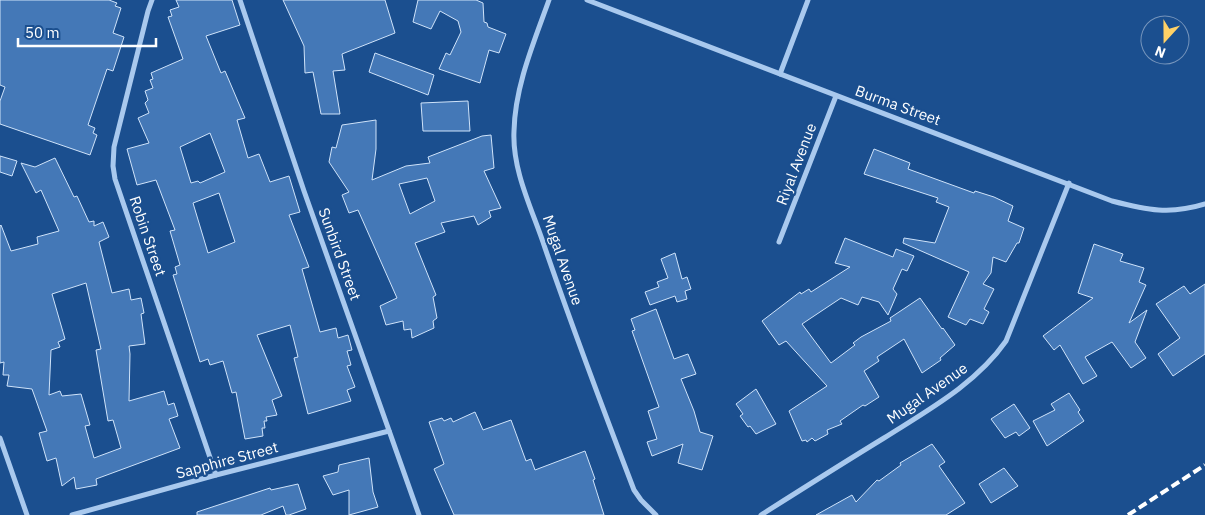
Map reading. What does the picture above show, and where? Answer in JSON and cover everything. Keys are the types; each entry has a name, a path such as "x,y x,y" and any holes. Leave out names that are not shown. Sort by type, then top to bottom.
{"street":[{"name":"Robin Street","path":"152,0 114,147 113,166 115,180 216,475"},
{"name":"Sunbird Street","path":"240,0 304,191 419,515"},
{"name":"Mugal Avenue","path":"548,0 524,74 516,115 514,142 518,170 563,299 634,490 656,515"},
{"name":"Burma Street","path":"587,0 1112,201 1146,210 1190,209 1205,204"},
{"path":"780,74 808,0"},
{"name":"Riyal Avenue","path":"779,242 836,96"},
{"name":"Mugal Avenue","path":"761,515 944,400 996,356 1006,341 1069,183"},
{"name":"Sapphire Street","path":"72,515 216,475 389,431"},
{"path":"0,438 28,515"}],"building":[{"path":"0,0 109,0 117,3 115,6 121,8 113,33 124,37 113,71 107,69 88,125 95,128 93,133 97,135 90,155 0,124 0,101 5,87 0,85"},
{"path":"176,0 232,0 240,25 206,36 221,73 225,71 245,118 237,120 248,158 259,154 270,182 289,176 300,212 289,215 309,267 302,269 320,332 336,328 338,338 348,335 352,350 347,351 351,365 347,366 355,387 347,390 351,401 308,414 294,358 298,357 290,325 257,335 282,396 272,400 277,415 266,417 267,421 264,421 265,428 262,428 263,436 245,439 236,392 232,393 223,361 210,365 208,359 200,362 173,275 177,274 175,267 180,265 170,231 175,230 156,180 137,185 127,149 149,143 138,118 149,113 145,103 148,100 145,91 153,88 150,80 153,79 151,73 183,59 168,17 172,16 170,10 179,7","holes":["210,133 225,172 200,183 198,181 191,183 180,147","219,193 235,242 208,253 193,203"]},
{"path":"283,0 385,0 395,33 342,54 345,70 333,71 340,114 321,114 313,72 305,73 304,46"},
{"path":"418,0 476,0 483,3 484,22 487,23 488,27 506,34 499,53 489,50 480,83 439,69 446,53 450,55 461,32 458,21 440,11 431,29 413,22"},
{"path":"375,53 434,75 428,95 369,72"},
{"path":"468,101 470,131 423,131 421,103"},
{"path":"376,120 376,149 372,180 406,166 430,163 428,157 482,136 491,135 494,168 484,171 501,208 489,211 491,217 478,225 474,216 441,223 445,232 415,243 436,295 433,297 437,318 433,321 434,328 412,338 411,329 404,330 403,321 386,325 380,306 397,298 358,210 349,213 342,195 349,192 329,162 332,147 336,148 342,125","holes":["427,178 435,201 410,214 399,184"]},
{"path":"874,149 910,163 908,169 974,193 975,191 994,197 1013,206 1008,221 1024,228 1019,243 1017,243 1006,262 993,257 991,273 983,284 994,289 984,309 989,312 983,324 970,319 966,325 948,317 969,272 903,243 904,238 935,243 949,207 936,202 938,198 864,174"},
{"path":"0,156 17,161 12,176 0,172"},
{"path":"55,158 74,197 77,196 89,222 94,221 94,226 103,222 109,237 99,242 112,293 129,289 131,300 141,298 144,313 141,314 145,344 129,346 129,401 164,391 168,405 174,403 178,416 169,419 180,448 96,479 97,485 76,489 74,477 62,486 56,458 47,461 39,433 47,431 32,389 7,386 9,375 3,375 4,362 0,363 0,226 11,251 38,244 37,237 59,231 41,190 36,193 21,163 35,167","holes":["86,283 101,349 96,350 108,421 113,420 121,448 94,458 85,426 90,425 81,394 62,396 60,391 49,395 51,350 60,347 58,342 65,339 52,294"]},
{"path":"845,238 893,257 896,249 914,256 907,271 902,269 893,289 897,294 888,315 879,302 862,297 858,305 841,298 802,324 831,363 855,345 853,343 861,337 891,321 890,318 920,298 955,345 940,358 941,360 922,373 904,339 877,357 879,361 864,371 879,397 865,406 863,405 840,421 842,424 827,430 828,434 815,441 812,438 807,442 806,440 802,441 789,411 827,386 786,341 779,345 762,321 800,292 801,294 809,289 811,292 850,267 835,263"},
{"path":"1094,244 1123,254 1120,261 1144,268 1139,282 1146,285 1129,323 1147,310 1135,342 1146,358 1131,368 1112,342 1085,357 1097,376 1083,384 1060,345 1054,350 1043,336 1093,298 1078,293"},
{"path":"675,253 682,279 687,277 691,289 685,291 687,299 677,302 675,296 650,305 645,292 659,287 657,282 668,278 661,259"},
{"path":"1205,284 1205,354 1173,376 1158,354 1180,338 1156,304 1184,286 1190,294"},
{"path":"656,309 674,359 688,354 696,374 681,379 700,432 713,436 702,470 678,463 683,444 652,456 647,442 657,439 648,411 659,407 632,331 635,330 631,319"},
{"path":"756,389 776,424 756,434 740,416 743,414 736,404"},
{"path":"1069,393 1080,410 1078,412 1084,421 1047,446 1033,421 1055,410 1051,404"},
{"path":"1014,404 1030,428 1019,436 1016,432 1005,438 991,419"},
{"path":"475,412 483,430 511,420 526,461 531,459 535,470 585,451 595,479 593,480 604,515 454,515 434,469 444,464 429,422 442,418 444,421 451,418 453,422"},
{"path":"932,444 945,462 939,466 965,503 946,515 816,515 852,495 856,502 877,480 879,481 901,465 900,463"},
{"path":"369,458 373,492 378,507 349,515 349,490 333,495 323,476 338,472 339,465"},
{"path":"1004,468 1018,486 991,503 979,484"},
{"path":"298,484 306,509 289,515 286,515 283,506 261,515 197,515 197,512 270,488 271,490"}],"railway":[{"path":"1128,515 1205,465"}]}
